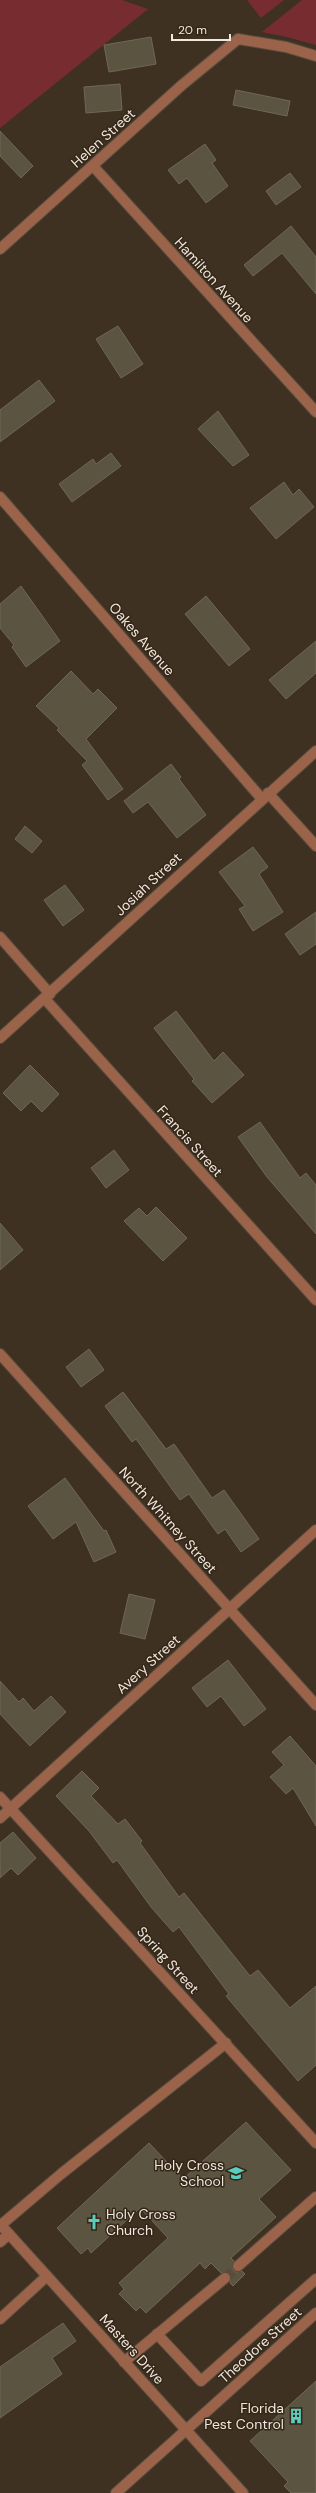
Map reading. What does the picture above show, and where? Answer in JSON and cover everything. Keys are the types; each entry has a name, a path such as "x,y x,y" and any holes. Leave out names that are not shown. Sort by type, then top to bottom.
{"street":[{"name":"Helen Street","path":"0,249 182,85 238,39 286,47 316,56"},
{"name":"Hamilton Avenue","path":"93,166 316,412"},
{"name":"Oakes Avenue","path":"0,497 265,796 316,846"},
{"name":"Josiah Street","path":"0,1038 316,751"},
{"name":"Francis Street","path":"0,937 47,996 316,1300"},
{"name":"North Whitney Street","path":"0,1354 316,1705"},
{"name":"Avery Street","path":"0,1818 316,1530"},
{"name":"Spring Street","path":"0,1797 316,2143"},
{"path":"0,2225 61,2174 226,2044"},
{"path":"238,2266 316,2197"},
{"name":"Masters Drive","path":"0,2225 243,2493"},
{"path":"0,2242 9,2234"},
{"path":"0,2319 47,2276"},
{"path":"124,2362 225,2278"},
{"path":"157,2334 201,2381 316,2279"},
{"name":"Theodore Street","path":"116,2493 316,2313"}],"shaded area":[{"path":"0,0 122,0 148,9 0,128"},
{"path":"247,0 284,0 261,18"},
{"path":"302,0 316,0 316,45 262,32"}],"building":[{"path":"151,37 156,64 109,72 104,45"},
{"path":"120,84 122,110 86,113 84,87"},
{"path":"236,90 290,101 287,116 233,105"},
{"path":"0,131 33,166 21,178 0,156"},
{"path":"205,144 216,160 212,163 228,186 206,203 187,178 179,184 168,170"},
{"path":"290,173 301,187 276,205 266,191"},
{"path":"291,226 316,257 316,294 282,253 253,276 244,265"},
{"path":"118,326 143,364 121,378 96,339"},
{"path":"39,380 55,401 0,442 0,410"},
{"path":"218,411 249,455 233,466 198,429"},
{"path":"111,453 121,466 72,502 59,484 93,459 96,464"},
{"path":"284,482 293,495 299,489 314,507 276,539 250,508"},
{"path":"21,586 60,641 26,667 12,647 14,645 0,628 0,604"},
{"path":"206,596 250,649 229,666 185,614"},
{"path":"316,641 316,673 286,699 269,680"},
{"path":"71,671 93,694 98,689 117,708 86,739 123,789 108,800 82,765 87,761 57,730 59,728 36,706"},
{"path":"171,764 181,777 179,779 206,815 177,838 148,802 133,813 124,801"},
{"path":"25,826 42,841 32,853 15,839"},
{"path":"253,847 268,867 259,874 283,912 253,931 239,909 245,906 219,872"},
{"path":"65,885 84,910 63,926 44,900"},
{"path":"316,912 316,944 300,955 285,934"},
{"path":"176,1011 214,1061 223,1052 244,1075 212,1103 192,1081 194,1079 154,1028"},
{"path":"30,1065 59,1094 42,1112 31,1101 21,1111 3,1093"},
{"path":"260,1122 300,1178 306,1173 316,1185 316,1234 267,1177 238,1137"},
{"path":"114,1150 129,1170 106,1188 91,1168"},
{"path":"156,1207 187,1238 163,1261 124,1221 139,1208 147,1216"},
{"path":"0,1223 23,1250 0,1270"},
{"path":"89,1349 104,1370 81,1387 66,1367"},
{"path":"123,1392 166,1449 174,1444 212,1498 224,1490 259,1539 241,1552 225,1529 218,1534 189,1494 180,1500 136,1439 132,1442 105,1406"},
{"path":"65,1478 104,1531 106,1530 116,1552 94,1562 76,1522 53,1539 28,1506"},
{"path":"129,1594 155,1600 145,1639 120,1633"},
{"path":"228,1660 266,1709 244,1726 221,1696 207,1707 192,1688"},
{"path":"0,1681 19,1702 23,1698 34,1711 51,1696 66,1712 30,1746 0,1714"},
{"path":"290,1736 316,1766 316,1826 293,1788 286,1794 270,1777 284,1765 272,1752"},
{"path":"82,1771 99,1788 91,1796 118,1824 125,1819 142,1841 140,1843 179,1897 184,1893 250,1976 258,1970 290,2008 316,1986 316,2065 298,2081 226,1996 229,1994 179,1927 173,1932 151,1907 117,1860 113,1863 89,1831 56,1796"},
{"path":"13,1832 36,1858 18,1875 11,1868 0,1878 0,1843"},
{"name":"Holy Cross Church","path":"246,2122 291,2170 259,2199 276,2217 231,2258 234,2261 233,2270 236,2272 242,2271 245,2274 233,2286 230,2283 231,2277 228,2272 221,2273 211,2263 205,2269 200,2263 146,2313 140,2307 136,2311 119,2294 124,2289 119,2283 168,2238 140,2208 91,2253 88,2248 81,2254 57,2228 149,2143 183,2179"},
{"path":"63,2323 76,2341 52,2358 62,2374 0,2418 0,2367"},
{"name":"Florida Pest Control","path":"316,2381 316,2493 291,2493 284,2486 288,2482 250,2441"}],"tunnel":[{"path":"225,2278 238,2266"}],"place":[{"name":"Holy Cross School","path":"236,2173"},
{"name":"Holy Cross Church","path":"94,2222"},
{"name":"Florida Pest Control","path":"296,2416"}]}
